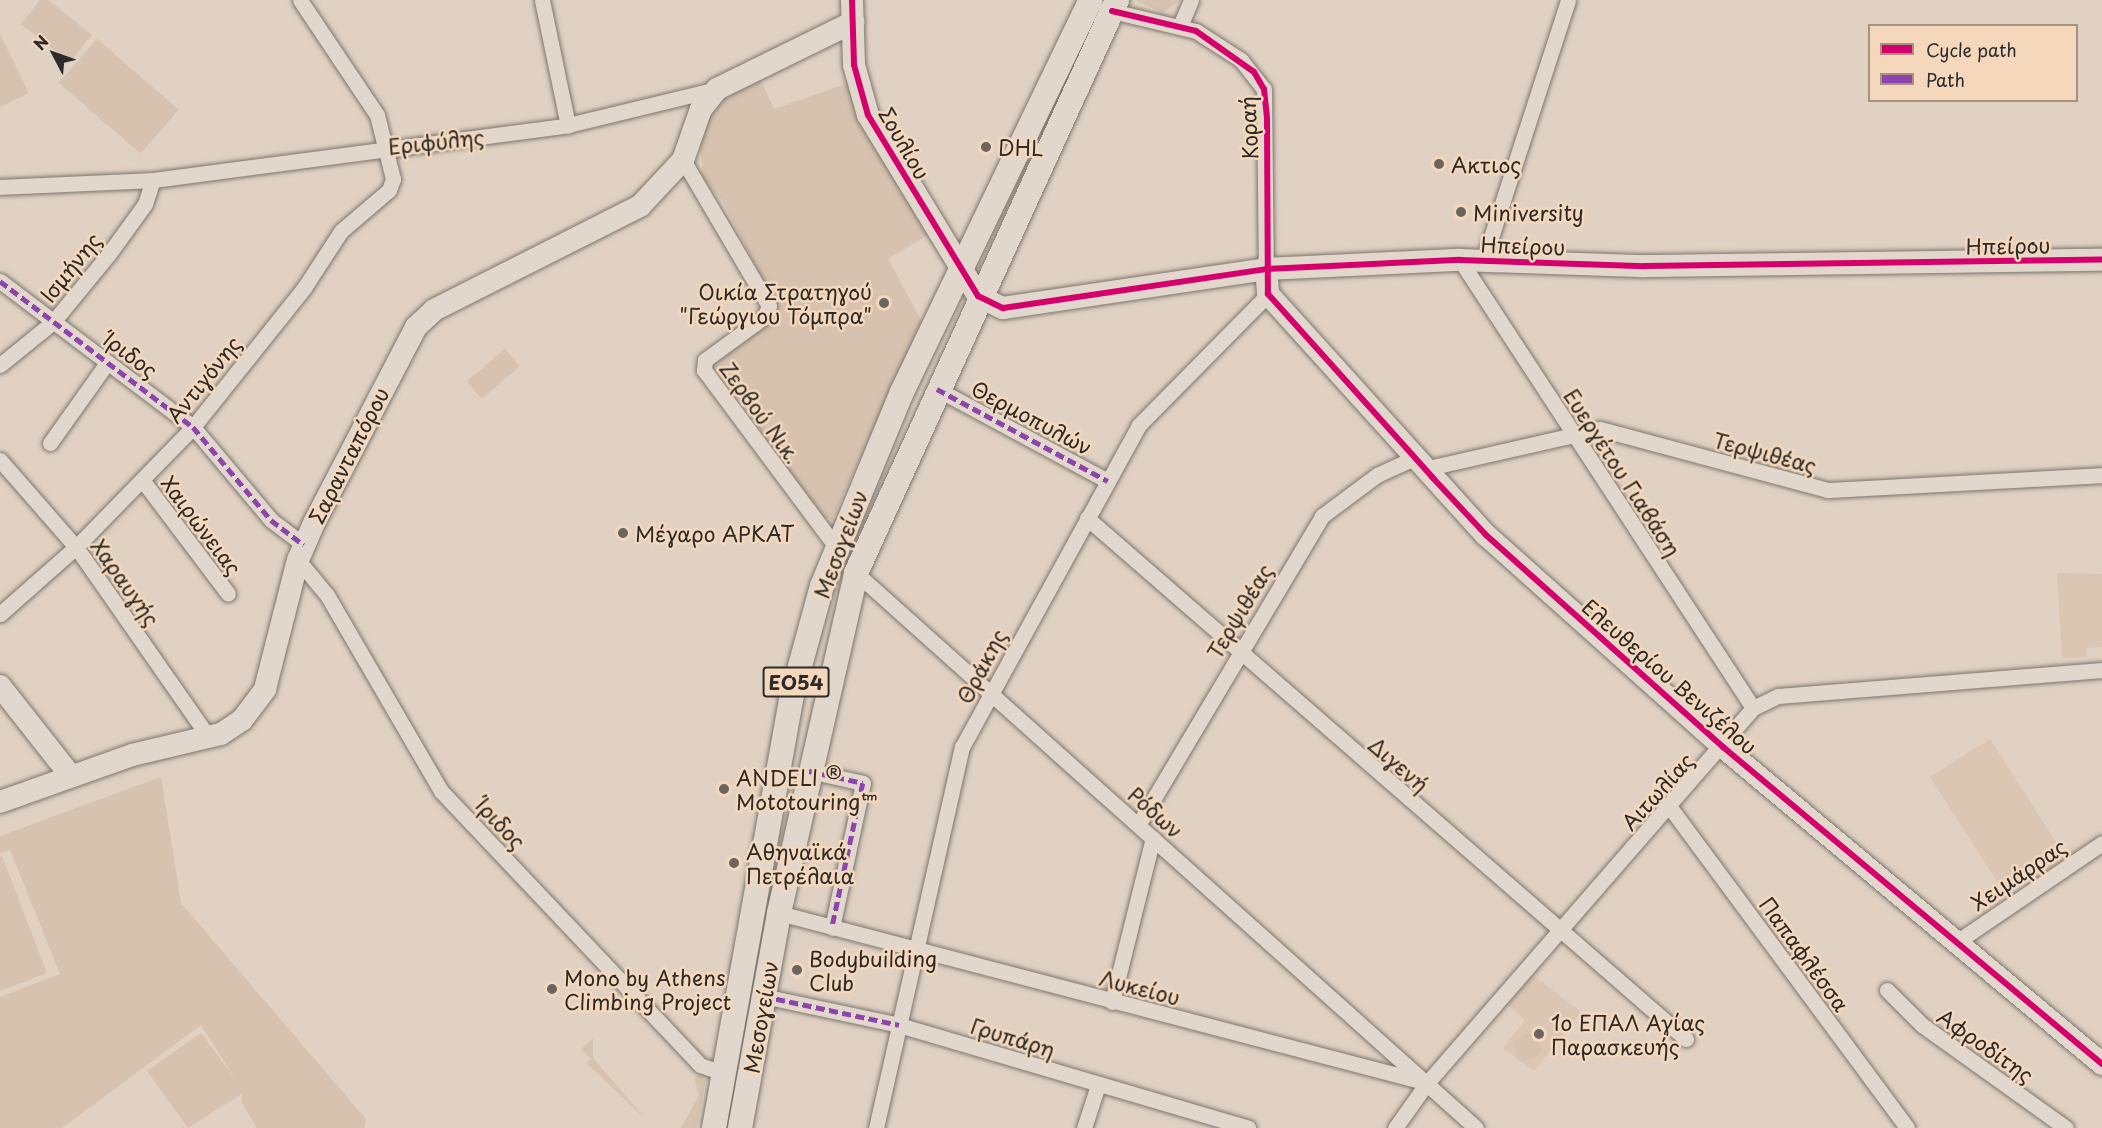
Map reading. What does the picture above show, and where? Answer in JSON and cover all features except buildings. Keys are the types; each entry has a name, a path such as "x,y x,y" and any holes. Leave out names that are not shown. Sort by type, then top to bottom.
{"main road":[{"name":"Μεσογείων","path":"714,1128 791,699 835,546 962,270 1091,0"},
{"name":"Μεσογείων","path":"740,1128 779,913 809,771 856,573 982,289 1115,6"}],"street":[{"name":"Αντιγόνης","path":"0,614 76,547 193,427 304,288 341,231 386,196 393,179 387,146 377,116 300,0"},
{"path":"542,0 568,125"},
{"name":"Σουλίου","path":"864,0 853,11 854,65 868,115 962,270"},
{"path":"1180,26 1191,0"},
{"path":"1484,259 1568,0"},
{"name":"Κοραή","path":"1115,6 1180,26 1234,54 1264,89 1266,269"},
{"name":"Εριφύλης","path":"0,187 153,180 387,146 568,125 717,89 853,11"},
{"name":"Σαρανταπόρου","path":"0,802 70,775 208,736 242,720 265,689 301,552 403,346 425,318 640,206 683,160 701,109 717,89"},
{"name":"Ζερβού Νικ.","path":"683,160 769,306 764,317 705,360 704,370 835,546"},
{"name":"Ισμήνης","path":"0,365 53,322 145,204 153,180"},
{"name":"Ηπείρου","path":"962,270 982,289 1025,302 1266,269 1484,259 1645,266 2102,260"},
{"name":"Ευεργέτου Γιαβάση","path":"1460,260 1753,708"},
{"path":"1266,269 1268,294"},
{"name":"Ίριδος","path":"0,281 193,427 301,552 441,791 700,1065 723,1073"},
{"name":"Ελευθερίου Βενιζέλου","path":"1268,294 1486,535 1723,747 1958,940 2102,1064"},
{"name":"Θράκης","path":"876,1128 962,747 989,692 1087,518 1155,405 1268,294"},
{"path":"50,443 107,363"},
{"name":"Θερμοπυλών","path":"937,389 1108,481"},
{"name":"Τερψιθέας","path":"1138,825 1238,652 1322,516 1377,475 1419,463 1572,433 1611,430 1828,490 2102,475"},
{"name":"Χαραυγής","path":"0,460 76,547 208,736"},
{"name":"Χαιρώνειας","path":"142,481 228,594"},
{"name":"Διγενή","path":"1087,518 1561,934 1686,1039"},
{"name":"Ρόδων","path":"856,573 1427,1083"},
{"name":"Αιτωλίας","path":"1395,1128 1427,1083 1561,934 1723,747 1753,708 1778,696 2102,670"},
{"path":"0,686 70,775"},
{"path":"809,771 863,783 832,928"},
{"name":"Παπαφλέσσα","path":"1670,806 1907,1128"},
{"path":"1112,1002 1154,838"},
{"name":"Χειμάρρας","path":"1958,940 2102,843"},
{"name":"Λυκείου","path":"779,913 1427,1083 1476,1128"},
{"name":"Αφροδίτης","path":"1887,990 1922,1025 2066,1128"},
{"name":"Γρυπάρη","path":"763,996 899,1024 1248,1128"},
{"path":"1084,1128 1098,1085"}],"shaded area":[{"path":"40,0 48,0 92,35 70,62 21,24"},
{"path":"1138,0 1180,0 1163,13 1137,1"},
{"path":"0,34 29,93 0,107"},
{"path":"97,39 179,110 140,154 59,83"},
{"path":"760,79 774,109 851,82 931,233 888,259 922,322 832,520 817,513 713,362 779,312 722,200 703,180 700,135 711,107"},
{"path":"505,349 520,367 481,399 467,381"},
{"path":"2057,573 2102,574 2102,647 2087,648 2087,657 2062,658"},
{"path":"1990,739 2066,858 2029,882 2024,874 2002,889 1930,777"},
{"path":"161,777 181,903 366,1119 364,1128 257,1128 241,1101 243,1093 188,1128 147,1071 201,1033 236,1080 201,1025 62,1128 0,1128 0,997 60,974 10,850 0,853 0,836"},
{"path":"2,856 47,973 0,991 0,857"},
{"name":"1ο ΕΠΑΛ Αγίας Παρασκευής","path":"1533,975 1581,1012 1534,1071 1503,1048 1525,1020 1507,1005"},
{"path":"1528,1034 1537,1038 1541,1047 1537,1056 1528,1060 1519,1056 1515,1047 1519,1038"},
{"path":"593,1038 593,1058 646,1119 586,1063 591,1059 581,1049"},
{"path":"701,1073 706,1080 697,1128 681,1128 699,1095 694,1079"}],"marked path":[{"path":"0,281 193,427 271,520 304,545"},
{"path":"937,389 1108,481"},
{"path":"809,771 863,783 832,928"},
{"path":"763,996 899,1025"}],"cycle path":[{"path":"852,0 854,65 868,115 978,296 1003,308 1266,269 1460,260 1645,266 2102,260"},
{"path":"1112,11 1196,31 1254,72 1264,89 1267,119 1268,294 1486,535 1723,747 2102,1064"}],"place":[{"name":"DHL","path":"986,147"},
{"name":"Ακτιος","path":"1439,164"},
{"name":"Miniversity","path":"1461,212"},
{"name":"Οικία Στρατηγού \"Γεώργιου Τόμπρα\"","path":"884,303"},
{"name":"Μέγαρο ΑΡΚΑΤ","path":"623,533"},
{"name":"ANDELI ® Mototouring™","path":"724,789"},
{"name":"Αθηναϊκά Πετρέλαια","path":"734,863"},
{"name":"Bodybuilding Club","path":"797,970"},
{"name":"Mono by Athens Climbing Project","path":"552,989"},
{"name":"1ο ΕΠΑΛ Αγίας Παρασκευής","path":"1539,1034"}]}
